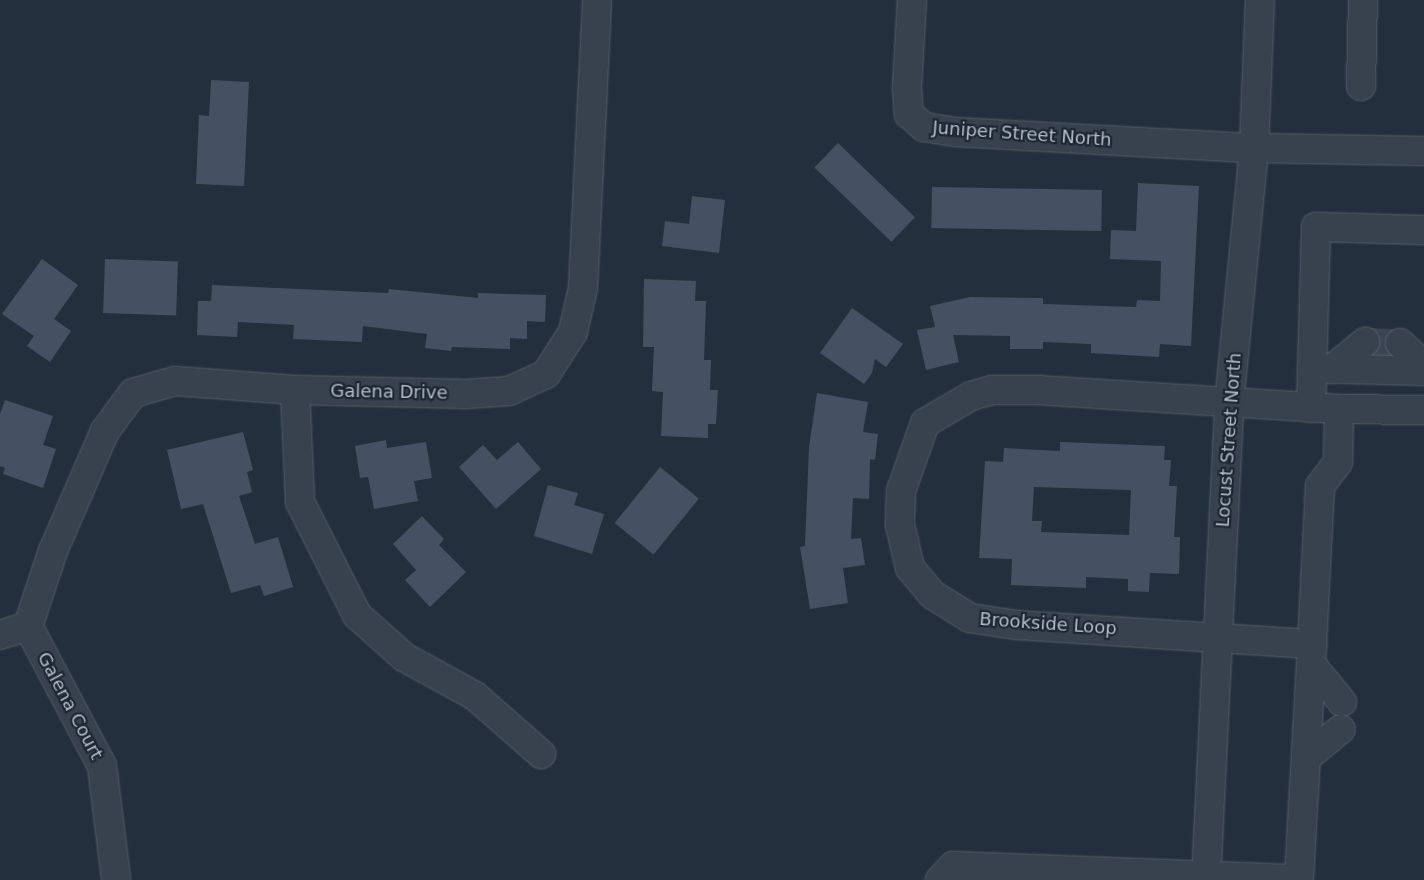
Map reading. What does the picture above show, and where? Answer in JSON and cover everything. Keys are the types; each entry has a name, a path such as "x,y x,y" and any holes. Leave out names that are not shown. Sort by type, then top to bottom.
{"street":[{"name":"Galena Drive","path":"28,626 53,551 105,431 133,393 175,381 295,390 466,394 509,391 546,374 573,332 583,288 597,0"},
{"name":"Juniper Street North","path":"912,0 907,88 909,114 924,127 955,132 1254,148"},
{"name":"Locust Street North","path":"1206,877 1229,404 1254,148 1260,0"},
{"path":"1361,86 1363,0"},
{"path":"1254,148 1424,151"},
{"path":"1311,408 1322,368 1316,227 1424,230"},
{"path":"1322,368 1365,342"},
{"path":"1400,343 1424,365"},
{"path":"1322,368 1424,371"},
{"path":"295,390 300,502 357,615 404,658 475,696 542,754"},
{"name":"Brookside Loop","path":"1311,654 1218,638 1017,625 970,618 933,596 910,568 900,526 901,491 925,423 971,396 992,390 1041,390 1311,408 1424,410"},
{"path":"940,880 953,866 1299,879 1320,486 1338,462 1339,409"},
{"path":"0,634 28,626"},
{"name":"Galena Court","path":"28,626 102,766 116,878"},
{"path":"1311,654 1342,702"},
{"path":"1306,758 1342,729"}],"building":[{"path":"211,80 249,82 244,186 196,184 199,115 209,116"},
{"path":"838,143 915,217 891,242 814,167"},
{"path":"1138,183 1199,186 1191,346 1160,344 1159,357 1091,353 1091,344 1043,342 1043,349 1010,349 1010,336 953,335 959,362 926,370 917,330 935,327 930,306 970,297 1043,298 1043,304 1136,307 1137,300 1160,301 1161,261 1110,259 1111,230 1136,231"},
{"path":"932,187 1102,190 1101,231 931,228"},
{"path":"692,196 725,200 719,253 662,246 665,221 689,224"},
{"path":"42,259 78,285 54,319 71,331 50,362 27,346 34,336 2,314"},
{"path":"105,259 178,262 176,316 103,313"},
{"path":"644,279 696,281 695,301 706,301 704,360 711,360 710,390 718,390 716,424 708,424 708,438 661,436 663,392 652,391 654,347 643,347"},
{"path":"212,285 388,293 389,289 478,298 478,293 546,295 545,322 527,321 527,339 510,338 510,349 452,347 451,351 425,348 427,334 363,326 362,342 293,339 294,325 238,322 237,337 197,335 198,301 211,301"},
{"path":"852,308 903,344 886,367 875,359 872,373 864,384 820,353"},
{"path":"817,393 868,402 863,432 878,434 875,460 870,459 869,499 853,498 851,539 861,538 865,565 843,568 848,603 810,609 800,547 805,546 809,447"},
{"path":"5,400 53,416 43,445 56,449 43,488 3,474 5,468 0,466 0,414"},
{"path":"243,432 253,470 247,472 252,492 239,496 255,544 278,537 293,587 264,596 260,585 231,593 203,504 181,509 167,450"},
{"path":"386,440 387,448 426,442 432,478 414,481 418,501 374,509 368,477 360,478 355,446"},
{"path":"518,442 541,469 496,509 459,467 483,445 497,460"},
{"path":"1060,442 1165,446 1164,460 1171,460 1169,486 1177,486 1174,537 1180,537 1179,574 1150,573 1149,592 1128,591 1128,579 1086,577 1086,588 1011,585 1012,559 979,558 985,461 1003,462 1004,448 1060,451","holes":["1034,487 1131,490 1129,535 1041,532 1042,521 1032,521"]},
{"path":"660,467 699,498 654,554 615,523"},
{"path":"548,485 578,493 574,505 604,514 592,554 534,536"},
{"path":"422,516 444,539 439,545 466,572 430,607 405,580 416,570 393,544"}],"tunnel":[{"path":"1365,342 1400,343"}]}
